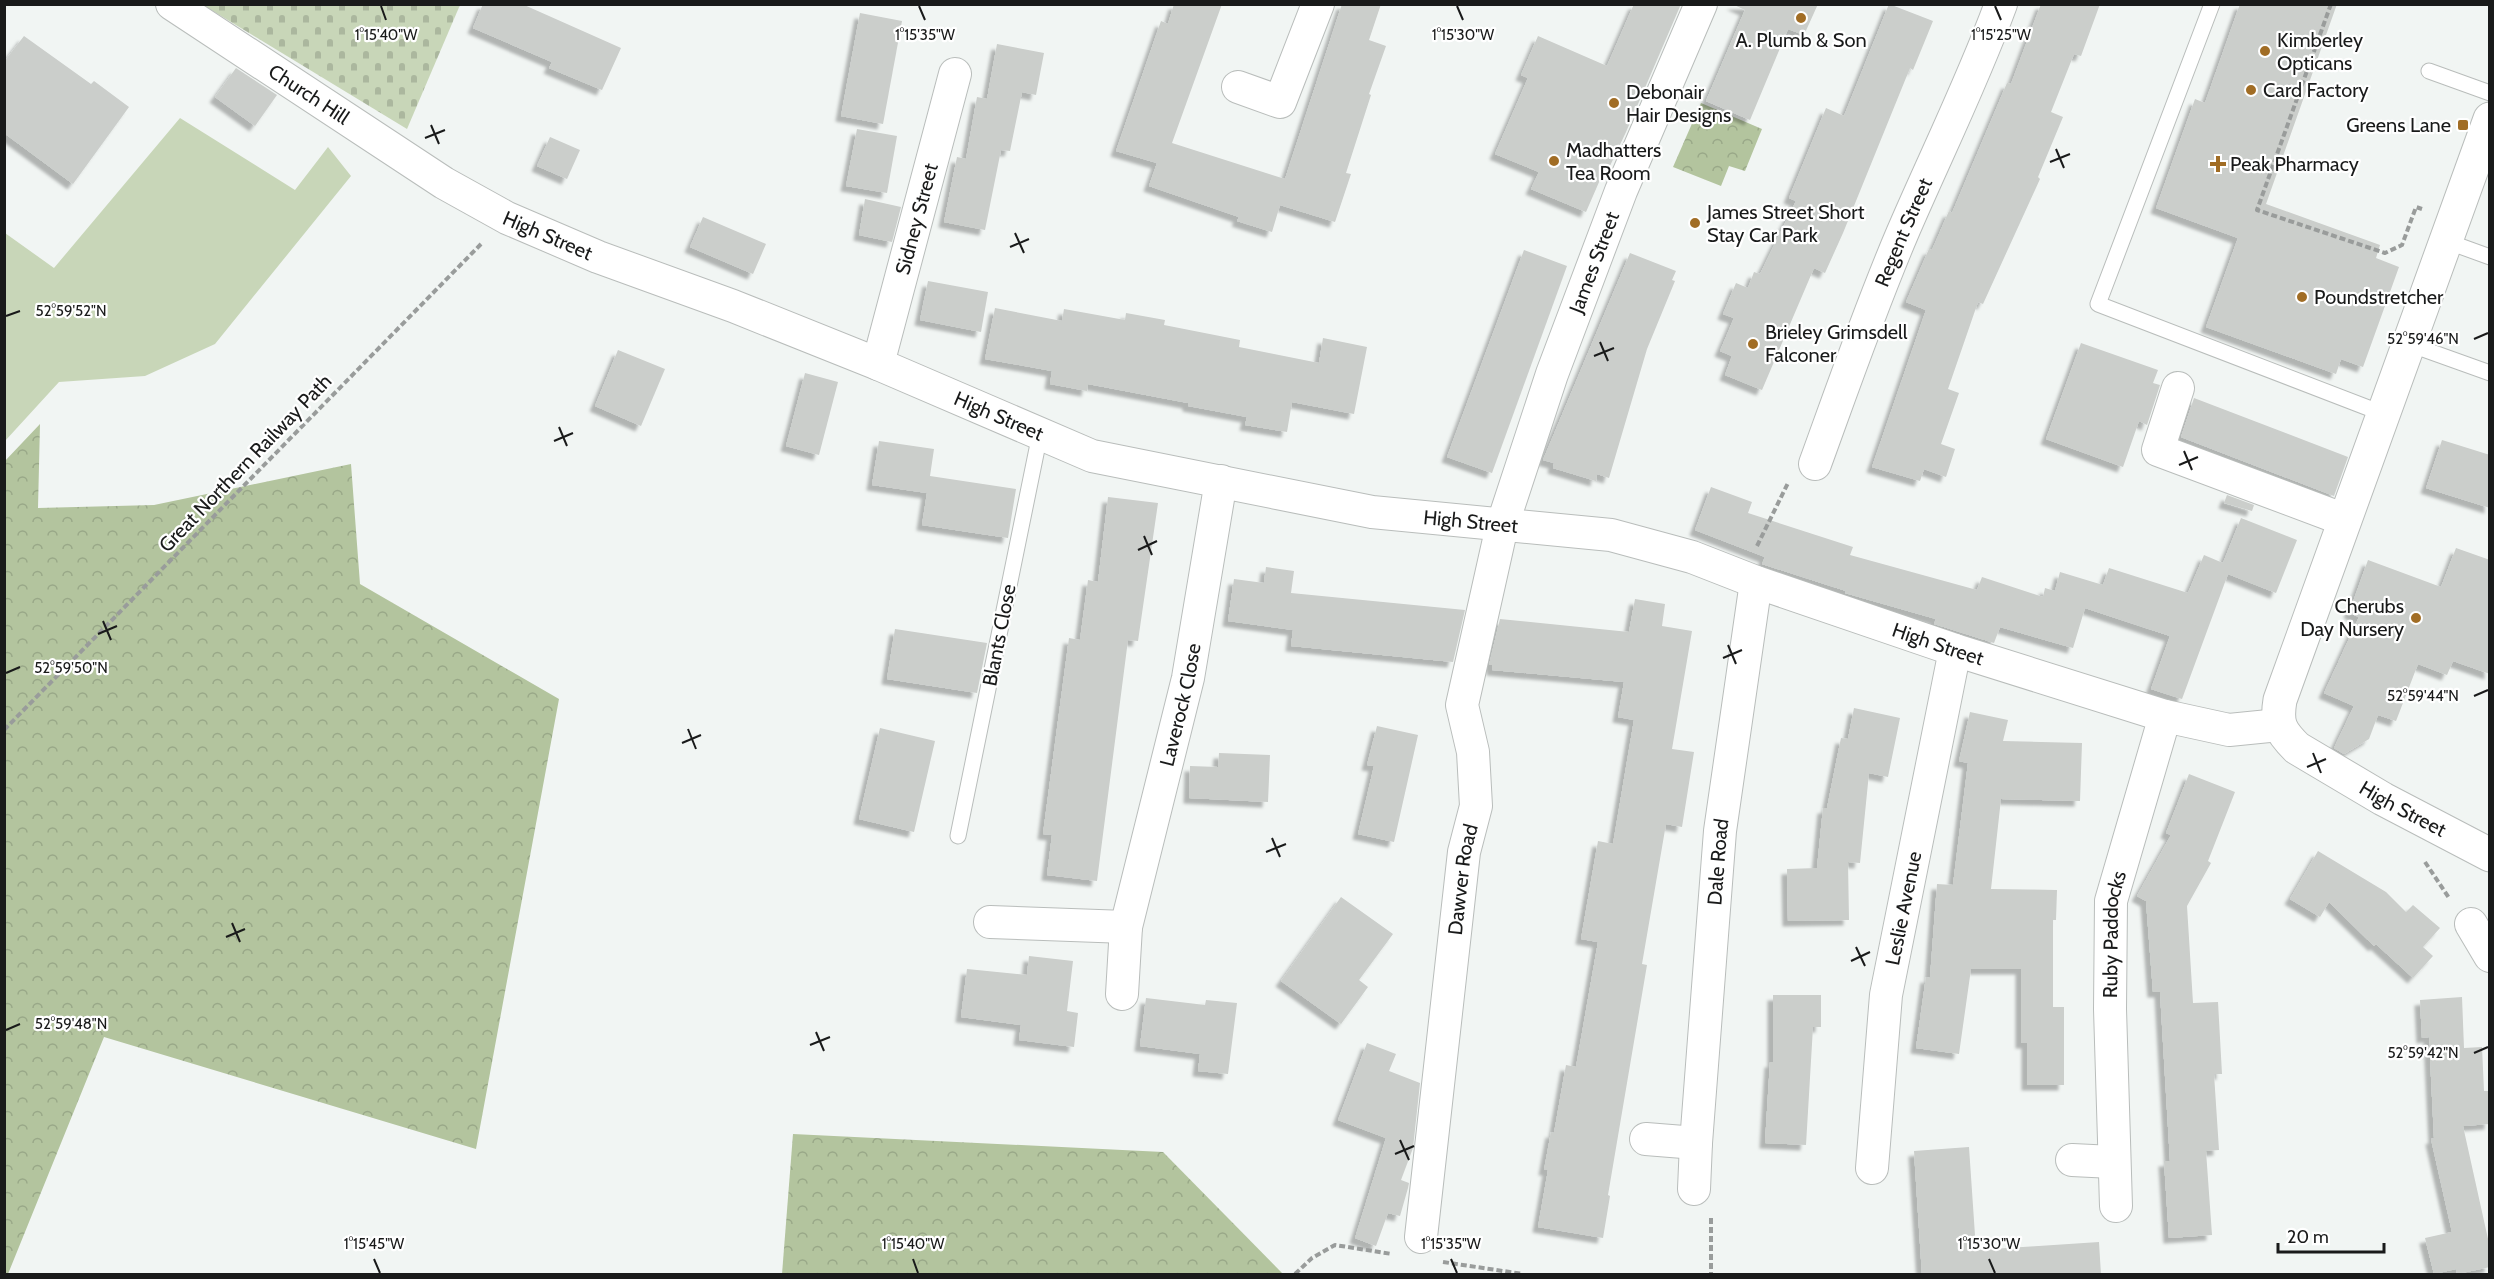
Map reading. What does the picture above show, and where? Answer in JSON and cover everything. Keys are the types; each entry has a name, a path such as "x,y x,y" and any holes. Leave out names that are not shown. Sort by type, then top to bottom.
{"street":[{"name":"Church Hill","path":"172,4 444,183"},
{"name":"James Street","path":"1502,526 1552,374 1613,213 1701,4"},
{"name":"Regent Street","path":"1815,464 1857,347 1902,236 1978,66 2001,4"},
{"path":"1238,87 1280,102 1316,11"},
{"name":"Sidney Street","path":"878,364 955,74"},
{"path":"2279,725 2280,700 2490,119"},
{"name":"High Street","path":"444,183 507,218 598,257 733,306 878,364 1092,456 1372,512 1611,535 1692,556 1750,580 1955,650 2165,716 2229,730 2279,725 2287,738 2298,748 2383,799 2490,855"},
{"path":"2178,388 2158,450 2345,520"},
{"name":"Laverock Close","path":"1122,994 1126,927 1188,678 1221,481"},
{"name":"Dawver Road","path":"1421,1237 1464,852 1476,806 1473,752 1462,705 1502,526"},
{"name":"Dale Road","path":"1695,1189 1696,1143 1720,831 1750,580"},
{"name":"Leslie Avenue","path":"1872,1168 1886,995 1955,650"},
{"name":"Ruby Paddocks","path":"2116,1206 2113,1162 2111,901 2165,716"},
{"path":"990,922 1126,927"},
{"path":"2471,924 2490,956"},
{"path":"1646,1139 1696,1143"},
{"path":"2072,1160 2113,1162"}],"lane":[{"path":"2212,4 2098,304 2384,414"},
{"path":"2429,71 2490,93"},
{"path":"2450,231 2490,257"},
{"path":"2409,344 2490,373"},
{"name":"Blants Close","path":"958,836 1040,434"}],"path":[{"path":"2331,4 2258,210 2385,253 2402,245 2416,207 2450,231"},
{"name":"Great Northern Railway Path","path":"4,730 507,218"},
{"path":"1750,580 1796,466 1815,464"},
{"path":"2422,857 2466,927 2471,924"},
{"path":"1695,1189 1710,1190 1712,1275"}],"green space":[{"path":"203,5 460,5 407,129"},
{"path":"1701,103 1762,129 1745,171 1729,166 1721,186 1673,167"},
{"path":"180,118 295,190 328,147 351,176 215,344 145,376 59,382 5,441 5,233 54,268"},
{"path":"40,424 38,508 154,505 351,464 360,584 559,699 476,1149 104,1037 8,1274 5,1274 4,462"},
{"path":"793,1134 1163,1152 1283,1274 782,1274"}],"building":[{"path":"483,4 522,4 621,48 602,90 549,68 552,62 473,28"},
{"path":"1174,4 1222,4 1172,143 1285,179 1342,4 1381,4 1369,40 1386,46 1346,173 1351,174 1335,222 1280,205 1272,232 1237,221 1239,217 1149,186 1157,163 1116,151 1161,21 1168,24"},
{"path":"1634,4 1681,4 1626,132 1609,168 1606,166 1586,212 1531,189 1539,172 1495,154 1528,78 1521,75 1538,36 1607,66"},
{"path":"1732,4 1818,4 1804,35 1788,29 1750,120 1706,101 1745,10"},
{"path":"1889,4 1933,21 1913,70 1910,68 1825,273 1814,268 1762,390 1725,375 1732,356 1720,351 1734,318 1723,314 1736,283 1748,288 1754,272 1760,274 1796,201 1789,198 1826,108 1844,116"},
{"path":"2041,4 2100,4 2081,56 2074,54 2051,112 2063,117 2038,177 2040,179 1983,304 1978,302 1948,389 1959,393 1941,444 1955,449 1946,477 1924,469 1920,481 1872,467 1926,310 1906,302 1929,249 1932,250 1949,211 1952,213 2007,83 2011,84"},
{"path":"2240,4 2337,4 2266,204 2380,245 2376,258 2399,267 2363,367 2341,359 2336,374 2206,327 2238,238 2156,208 2195,99 2205,103"},
{"path":"860,13 902,21 883,124 841,116"},
{"path":"24,36 91,84 94,81 129,107 73,184 4,133 4,62"},
{"path":"997,44 1044,53 1036,95 1022,92 1010,151 1001,150 985,230 944,222 957,157 966,159 977,97 987,99"},
{"path":"236,68 277,95 255,126 215,97"},
{"path":"857,129 897,136 887,193 846,186"},
{"path":"550,137 580,150 567,179 537,166"},
{"path":"865,199 901,207 892,242 859,235"},
{"path":"703,217 766,244 753,274 690,247"},
{"path":"1524,250 1567,266 1492,473 1447,457"},
{"path":"1630,253 1676,271 1672,280 1675,281 1647,349 1609,478 1597,474 1596,481 1553,468 1554,463 1543,460"},
{"path":"928,281 988,292 981,332 920,320"},
{"path":"995,308 1062,321 1064,309 1125,320 1126,313 1165,320 1164,325 1240,340 1239,347 1319,363 1323,338 1367,347 1354,414 1292,402 1287,432 1245,425 1247,417 1188,406 1188,403 1088,384 1087,391 1050,384 1052,371 985,359"},
{"path":"2081,343 2158,370 2153,383 2160,385 2147,425 2139,421 2123,467 2046,439"},
{"path":"618,350 665,369 641,426 595,406"},
{"path":"805,373 838,382 819,455 786,446"},
{"path":"2194,398 2348,457 2334,496 2181,437"},
{"path":"2442,440 2490,455 2490,508 2426,488"},
{"path":"879,441 934,449 930,476 1016,489 1008,538 922,525 927,493 872,485"},
{"path":"1711,487 1752,502 1748,513 1853,547 1850,555 1977,590 1982,577 2043,597 2045,588 2055,591 2060,572 2103,585 2109,568 2188,593 2204,555 2223,563 2241,518 2297,540 2276,593 2228,574 2182,699 2151,689 2170,636 2085,608 2073,648 2000,627 1994,643 1934,624 1936,619 1845,593 1846,591 1762,564 1765,557 1695,530"},
{"path":"2227,495 2254,505 2252,511 2224,503"},
{"path":"1108,497 1158,503 1138,641 1128,640 1097,881 1047,875 1052,835 1043,834 1069,638 1080,640 1088,580 1098,582"},
{"path":"2456,548 2490,560 2490,674 2453,661 2447,675 2418,664 2396,721 2378,715 2369,739 2344,754 2334,748 2354,706 2324,693 2359,617 2349,613 2368,560 2441,587"},
{"path":"1266,567 1294,571 1291,593 1465,610 1453,662 1291,646 1293,630 1228,621 1234,579 1264,583"},
{"path":"1635,599 1665,604 1662,626 1692,631 1672,749 1694,752 1682,827 1666,824 1642,964 1647,965 1608,1195 1610,1196 1603,1238 1538,1227 1548,1170 1544,1170 1551,1132 1554,1133 1566,1065 1576,1067 1598,942 1581,939 1598,841 1613,844 1634,720 1618,717 1624,682 1492,670 1492,665 1489,665 1500,619 1629,632"},
{"path":"895,629 987,643 977,693 887,679"},
{"path":"1854,708 1900,718 1888,777 1869,773 1860,863 1848,862 1849,920 1788,921 1787,869 1817,868 1823,808 1827,808 1841,738 1848,739"},
{"path":"1970,712 2008,720 2003,741 2082,743 2080,801 2001,799 1991,889 2057,890 2056,920 2053,920 2053,1007 2064,1007 2064,1085 2027,1085 2027,1043 2021,1043 2021,969 1971,969 1959,1054 1916,1048 1926,977 1930,978 1937,884 1953,885 1968,763 1959,761"},
{"path":"1377,726 1418,735 1394,842 1358,834 1374,766 1367,765"},
{"path":"880,728 935,741 914,832 859,819"},
{"path":"1219,753 1270,755 1268,802 1189,798 1190,766 1218,767"},
{"path":"2189,774 2235,792 2208,861 2211,863 2187,906 2193,1003 2218,1002 2222,1074 2214,1074 2219,1150 2206,1151 2212,1235 2169,1238 2164,1161 2170,1161 2160,992 2153,992 2146,901 2137,896 2171,835 2166,833"},
{"path":"2318,851 2386,892 2406,912 2413,905 2440,928 2423,947 2433,956 2413,978 2376,944 2374,946 2329,902 2320,917 2290,899"},
{"path":"1341,897 1393,934 1359,980 1368,987 1341,1024 1281,981"},
{"path":"1029,956 1073,961 1067,1011 1078,1013 1074,1047 1019,1040 1021,1025 961,1017 967,969 1027,975"},
{"path":"1773,995 1821,995 1821,1027 1813,1027 1806,1145 1765,1143 1770,1062 1773,1062"},
{"path":"2462,997 2464,1048 2482,1047 2484,1091 2490,1091 2490,1124 2463,1126 2490,1248 2490,1267 2457,1274 2456,1269 2434,1274 2425,1238 2452,1232 2431,1139 2434,1138 2429,1037 2422,1038 2420,1000"},
{"path":"1146,998 1205,1005 1206,1000 1237,1003 1228,1074 1198,1071 1200,1054 1140,1046"},
{"path":"1367,1043 1396,1054 1389,1071 1420,1083 1413,1148 1401,1180 1409,1183 1408,1188 1400,1216 1388,1213 1376,1246 1355,1238 1386,1138 1338,1120"},
{"path":"1969,1147 1976,1250 2099,1242 2101,1275 1922,1275 1914,1151"}],"place":[{"name":"A. Plumb & Son","path":"1801,18"},
{"name":"Kimberley Opticans","path":"2265,51"},
{"name":"Card Factory","path":"2251,90"},
{"name":"Debonair Hair Designs","path":"1614,103"},
{"name":"Greens Lane","path":"2463,125"},
{"name":"Madhatters Tea Room","path":"1554,161"},
{"name":"Peak Pharmacy","path":"2218,164"},
{"name":"James Street Short Stay Car Park","path":"1695,223"},
{"name":"Poundstretcher","path":"2302,297"},
{"name":"Brieley Grimsdell Falconer","path":"1753,344"},
{"name":"Cherubs Day Nursery","path":"2416,618"}]}
